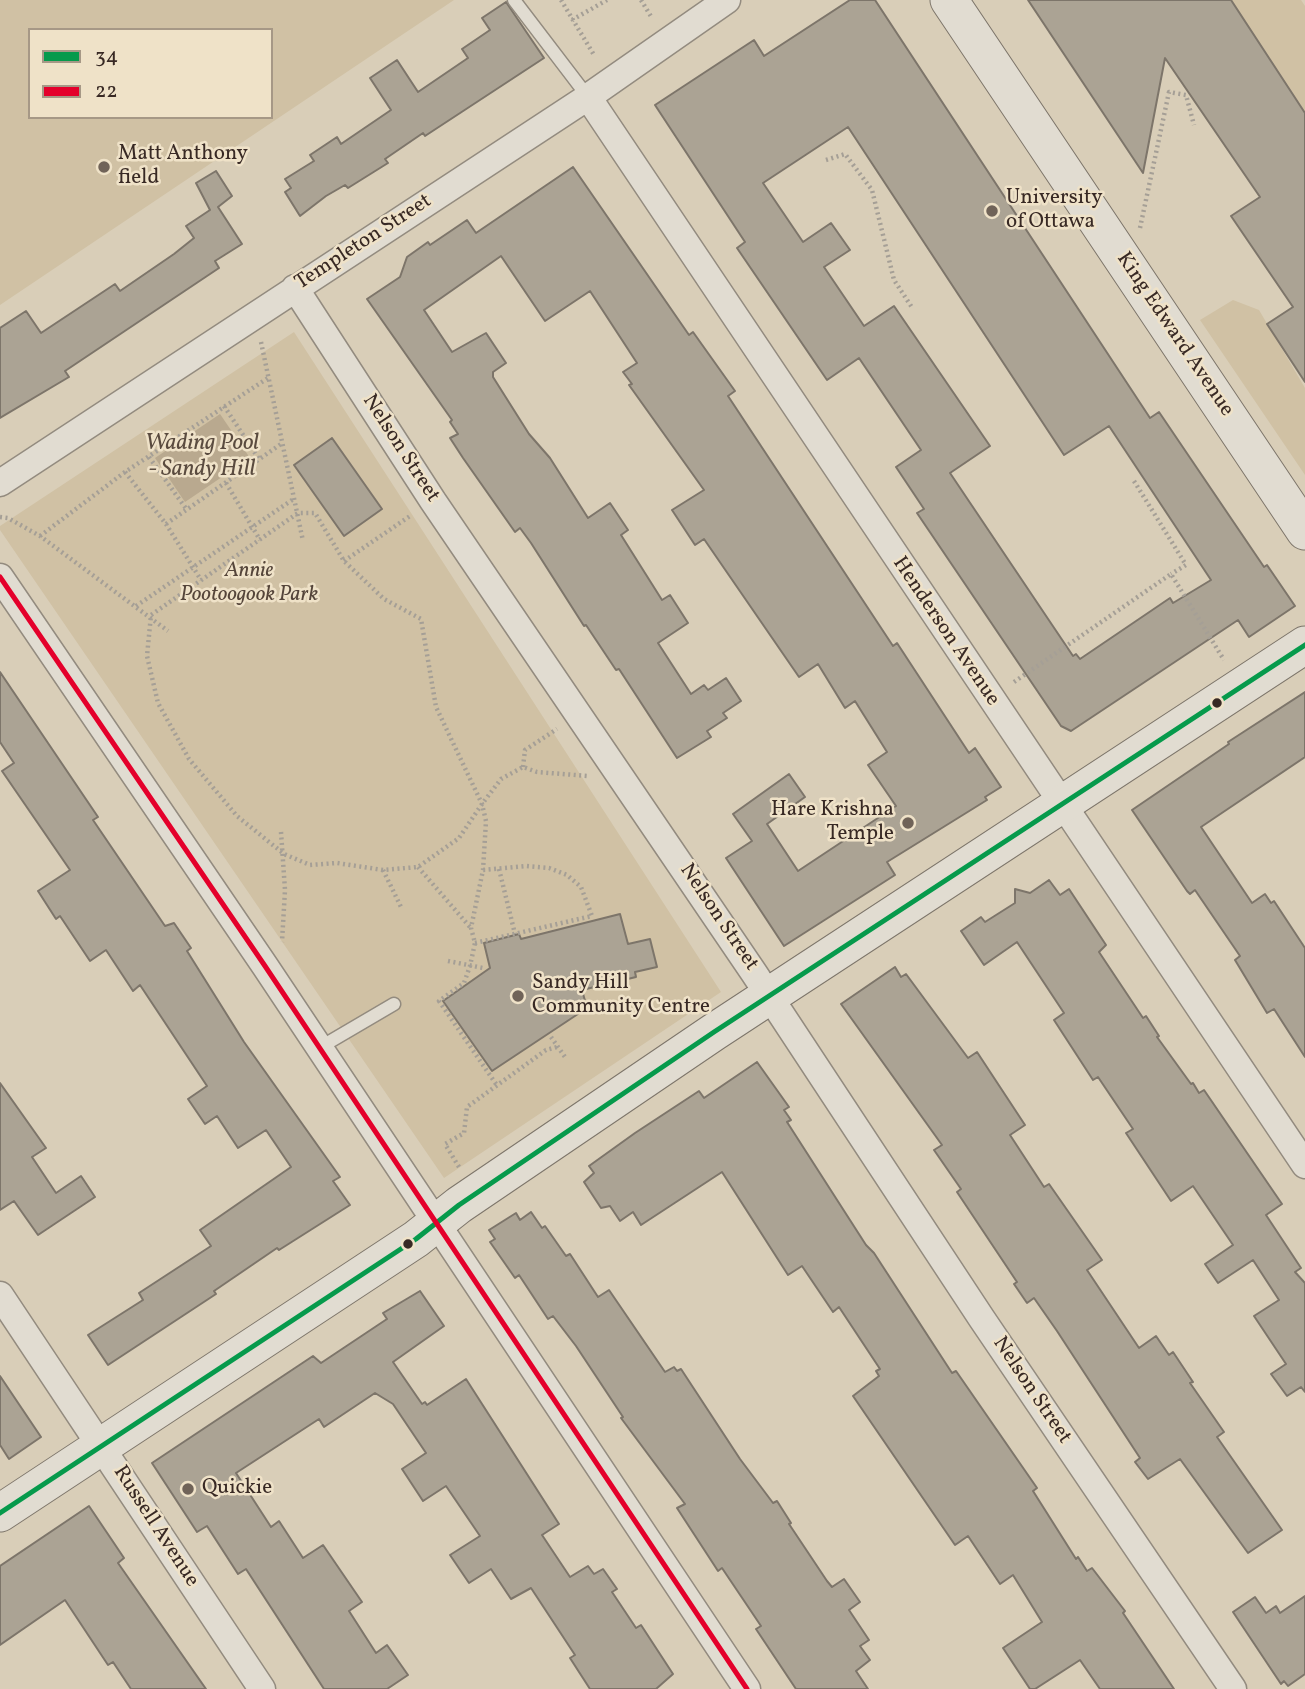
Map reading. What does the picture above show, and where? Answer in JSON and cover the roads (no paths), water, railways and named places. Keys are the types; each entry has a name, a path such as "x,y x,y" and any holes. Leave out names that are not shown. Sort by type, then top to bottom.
{"street":[{"name":"Templeton Street","path":"0,483 588,97 727,0"},
{"name":"King Edward Avenue","path":"949,0 1305,531"},
{"name":"Henderson Avenue","path":"588,97 1305,1165"},
{"name":"Nelson Street","path":"295,288 433,501 615,766 982,1319 1233,1689"},
{"path":"0,577 265,966 435,1225 747,1689"},
{"path":"0,1513 435,1225 481,1190 769,996 1305,645"},
{"name":"Russell Avenue","path":"0,1295 262,1689"}],"lane":[{"path":"514,0 588,97"},
{"path":"319,1048 394,1004"}],"water":[{"name":"Wading Pool - Sandy Hill","path":"220,414 250,458 185,502 155,458"}],"place":[{"name":"Matt Anthony field","path":"104,167"},
{"name":"University of Ottawa","path":"992,211"},
{"name":"Hare Krishna Temple","path":"908,823"},
{"name":"Sandy Hill Community Centre","path":"518,996"},
{"name":"Quickie","path":"188,1489"}],"park label":[{"name":"Annie Pootoogook Park","path":"249,584"}]}
